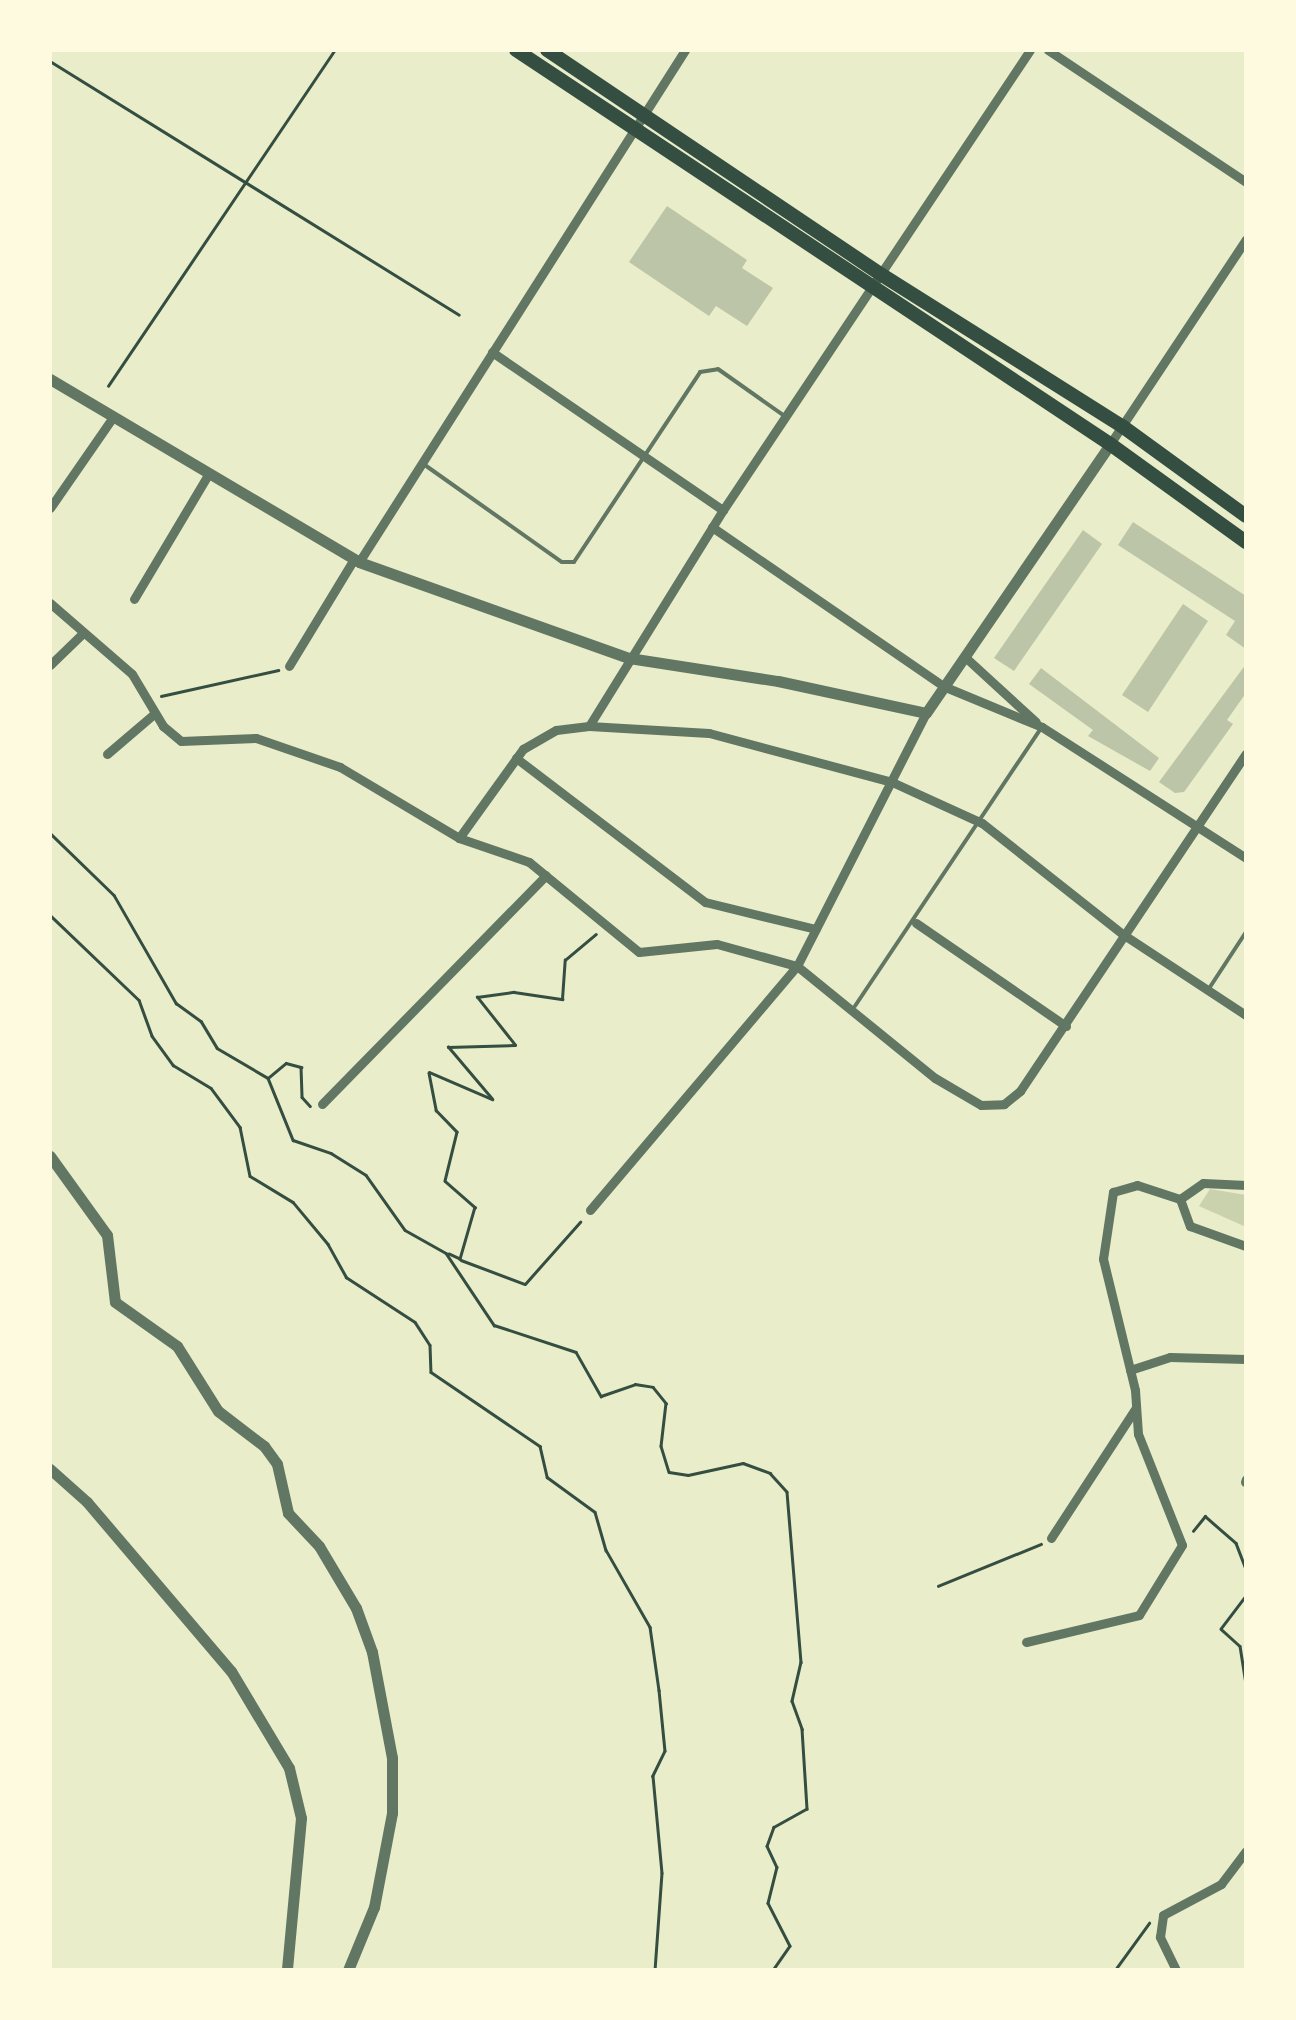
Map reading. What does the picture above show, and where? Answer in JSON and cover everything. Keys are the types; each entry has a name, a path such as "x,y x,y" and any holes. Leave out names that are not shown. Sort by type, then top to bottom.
{"main road":[{"path":"516,50 871,290 1110,444 1246,542"},
{"path":"547,50 882,275 1122,426 1246,516"}],"street":[{"path":"289,666 685,50"},
{"path":"589,726 723,510 1030,50"},
{"path":"1048,50 1246,182"},
{"path":"590,1210 798,966 943,686 1246,239"},
{"path":"492,352 723,510"},
{"path":"50,378 356,561 629,658 778,681 926,714"},
{"path":"50,508 113,416"},
{"path":"134,599 208,475"},
{"path":"712,528 943,686 1042,727"},
{"path":"50,604 152,701 155,713 182,741 256,738 340,767 459,838 546,875 639,952 718,944 798,966 855,1006 936,1078 981,1106 1004,1104 1020,1090 1197,828 1240,772 1246,754"},
{"path":"50,665 84,633"},
{"path":"965,657 1042,727 1246,858"},
{"path":"107,754 155,713"},
{"path":"459,838 516,758 556,730 589,726 708,733 892,782 982,823 1124,935 1246,1015"},
{"path":"516,758 705,902 816,929"},
{"path":"322,1104 546,875"},
{"path":"916,923 1066,1026"},
{"path":"50,1156 107,1235 114,1302 177,1346 218,1411 264,1446 277,1464 288,1512 320,1546 361,1623 392,1758 392,1814 374,1906 348,1970"},
{"path":"1180,1199 1190,1188 1220,1181 1246,1185"},
{"path":"1026,1642 1139,1615 1182,1546 1149,1469 1103,1258 1107,1204 1124,1186 1180,1199"},
{"path":"1180,1199 1190,1226 1246,1246"},
{"path":"1130,1370 1170,1357 1246,1358"},
{"path":"1050,1538 1136,1407"},
{"path":"50,1469 87,1502 231,1671 290,1768 302,1818 287,1970"},
{"path":"1176,1970 1160,1938 1164,1914 1221,1884 1246,1850"}],"lane":[{"path":"422,462 562,562 583,555 700,372 718,369 785,417"},
{"path":"855,1006 916,923 1042,727"},
{"path":"1208,990 1246,932"}],"path":[{"path":"108,386 335,50"},
{"path":"50,62 459,315"},
{"path":"152,701 172,689 190,692 289,666"},
{"path":"50,833 114,895 176,1003 201,1021 217,1048 268,1078 293,1140 347,1161 383,1194 405,1230 446,1253 525,1284 590,1210"},
{"path":"50,914 139,1000 152,1036 173,1065 210,1088 240,1127 250,1176 294,1202 328,1244 346,1277 415,1322 430,1345 431,1372 540,1446 547,1477 595,1512 606,1550 650,1627 659,1690 665,1751 653,1776 662,1873 655,1970"},
{"path":"460,1259 475,1207 446,1181 457,1132 436,1110 429,1072 492,1099 448,1047 514,1045 478,997 514,992 562,999 566,960 608,924"},
{"path":"268,1078 294,1063 301,1067 302,1097 308,1105 322,1104"},
{"path":"446,1253 494,1325 576,1352 602,1396 635,1384 652,1388 666,1403 661,1446 668,1472 688,1474 743,1463 770,1473 787,1492 801,1662 792,1701 802,1730 807,1809 774,1827 768,1846 778,1867 768,1903 790,1946 773,1970"},
{"path":"1182,1546 1205,1516 1236,1542 1246,1569"},
{"path":"938,1586 1050,1538"},
{"path":"1246,1596 1221,1629 1240,1646 1246,1684"},
{"path":"1115,1970 1141,1928 1164,1914"}],"green space":[{"path":"1210,1189 1246,1195 1246,1227 1199,1206"}],"building":[{"path":"667,206 747,260 742,268 773,288 747,326 716,306 709,316 629,262"},
{"path":"1133,522 1246,596 1246,649 1226,635 1235,621 1118,545"},
{"path":"1083,530 1102,544 1014,671 994,658"},
{"path":"1183,604 1208,621 1148,712 1122,695"},
{"path":"1246,664 1246,693 1227,720 1233,724 1184,792 1175,793 1159,782"},
{"path":"1041,668 1159,758 1150,771 1088,736 1093,730 1029,684"}]}
